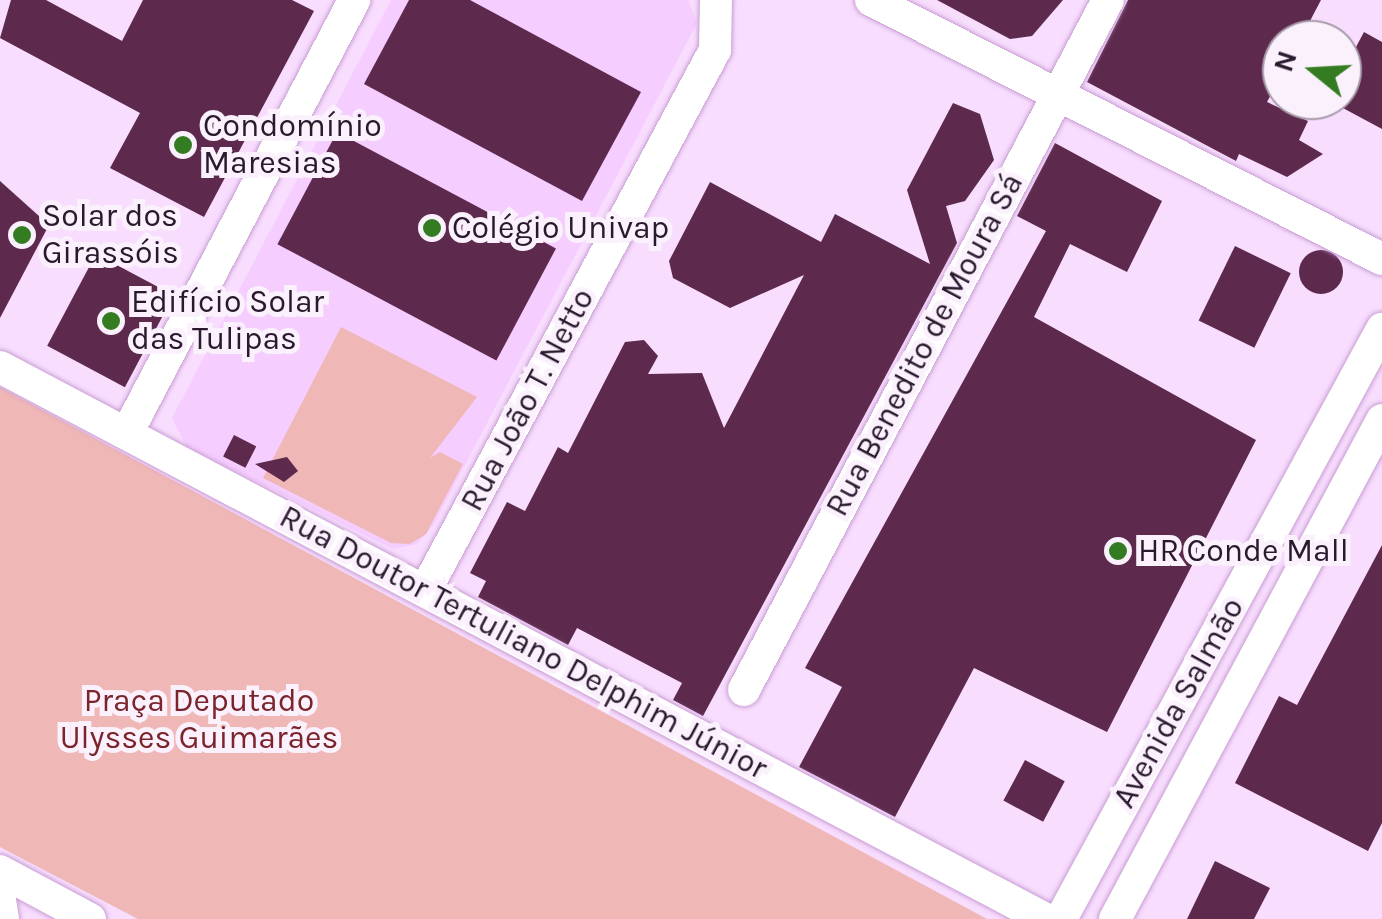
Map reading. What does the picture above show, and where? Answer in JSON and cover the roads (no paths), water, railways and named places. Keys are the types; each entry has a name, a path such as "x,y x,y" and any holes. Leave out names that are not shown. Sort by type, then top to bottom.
{"street":[{"path":"128,433 354,0"},
{"name":"Rua João T. Netto","path":"425,591 716,50 716,0"},
{"path":"871,0 1382,260"},
{"name":"Rua Benedito de Moura Sá","path":"744,690 1108,0"},
{"name":"Avenida Salmão","path":"1062,919 1374,373 1382,329"},
{"name":"Rua Doutor Tertuliano Delphim Júnior","path":"0,367 1045,919"},
{"name":"Avenida Salmão","path":"1115,919 1382,420"},
{"path":"0,872 90,919"},
{"path":"0,900 3,919"}],"place":[{"name":"Condomínio Maresias","path":"183,145"},
{"name":"Colégio Univap","path":"432,228"},
{"name":"Solar dos Girassóis","path":"22,235"},
{"name":"Edifício Solar das Tulipas","path":"111,321"},
{"name":"HR Conde Mall","path":"1118,551"}],"park label":[{"name":"Praça Deputado Ulysses Guimarães","path":"199,720"}]}
